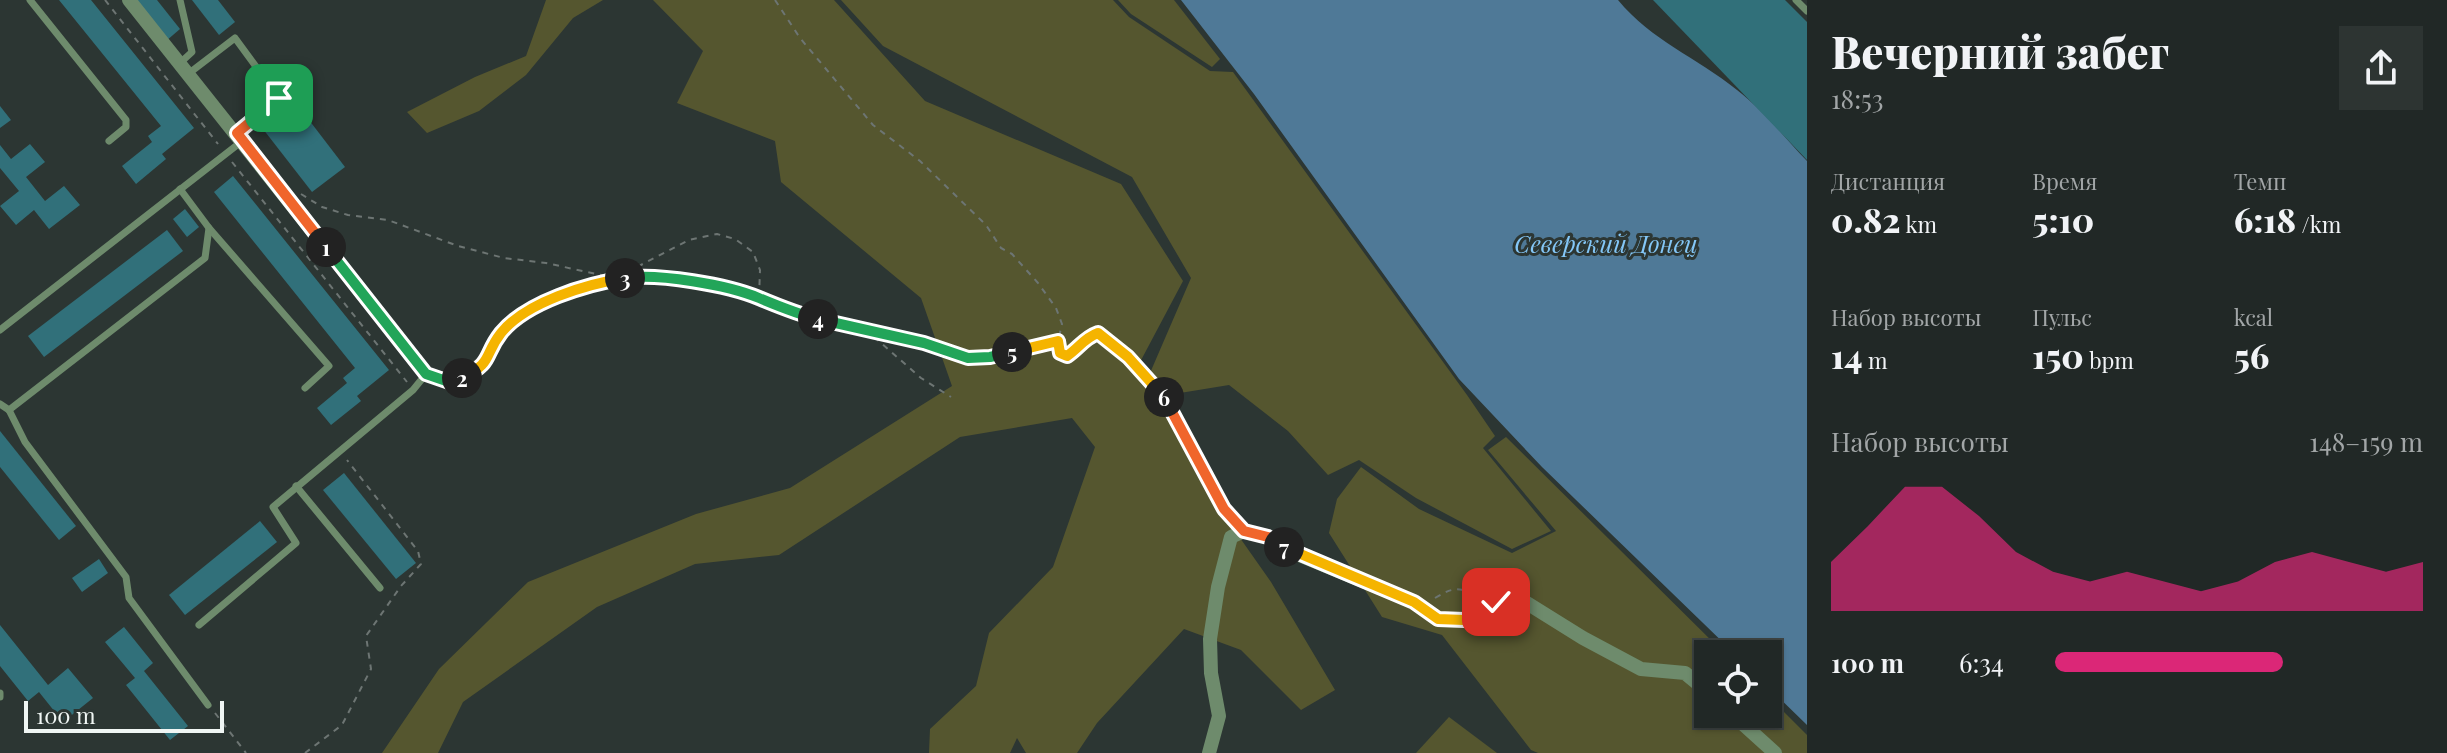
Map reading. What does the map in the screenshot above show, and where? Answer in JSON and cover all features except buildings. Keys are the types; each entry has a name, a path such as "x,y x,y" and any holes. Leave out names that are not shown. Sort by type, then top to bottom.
{"street":[{"path":"129,0 426,374"},
{"path":"1209,753 1219,716 1210,650 1214,613 1231,537 1244,531 1268,537 1297,554 1414,602 1438,619 1464,620 1507,597 1517,597 1641,669 1685,673 1694,680"},
{"path":"1747,728 1775,753"}],"lane":[{"path":"30,0 126,120 126,127 109,141"},
{"path":"180,0 192,52 183,69"},
{"path":"1796,0 1807,11"},
{"path":"0,330 225,154 279,98 235,38 183,69"},
{"path":"180,189 209,228 329,366 305,388"},
{"path":"9,410 205,258 209,228"},
{"path":"199,625 296,543 273,507 413,390 426,374"},
{"path":"0,404 9,410 25,442 126,577 129,598 208,705"},
{"path":"296,486 380,588"}],"path":[{"path":"105,0 413,390"},
{"path":"775,0 800,38 873,125 920,161 986,225 1001,248 1012,254 1038,283 1056,308 1062,324 1058,341 1060,353 1067,356 1078,349 1087,337 1098,333 1128,357 1165,399 1224,509 1244,531"},
{"path":"301,194 322,207 348,215 388,220 458,246 504,258 546,263 610,277"},
{"path":"426,374 452,383 472,373 484,365 500,334 518,317 554,298 637,267 689,240 717,234 735,239 753,252 760,270 759,298"},
{"path":"600,282 639,276 700,283 759,298 814,318 924,343 968,358 990,357 1058,341"},
{"path":"864,329 921,378 951,397"},
{"path":"305,753 342,725 371,669 366,636 401,586 421,564 418,551 340,451"},
{"path":"1414,602 1425,602 1457,588 1491,593"},
{"path":"208,705 246,753"}],"green space":[{"path":"546,0 603,0 573,18 526,75 479,111 427,133 407,112 475,77 526,56"},
{"path":"653,0 834,0 925,101 1121,184 1183,281 1139,364 1200,481 1271,582 1335,690 1301,710 1241,650 1184,629 1097,723 1077,753 1026,753 1017,738 1010,753 929,753 930,729 976,686 989,633 1053,567 1095,447 1072,418 960,437 779,555 695,564 597,607 463,702 438,753 382,753 439,669 528,582 696,514 790,488 952,386 921,298 781,182 775,141 677,103 703,51"},
{"path":"841,0 1113,0 1129,17 1210,71 1233,72 1495,436 1483,448 1551,531 1512,549 1416,498 1359,460 1328,475 1288,431 1229,385 1180,393 1150,373 1191,278 1132,177 883,46"},
{"path":"1118,0 1174,0 1220,59 1212,67 1131,14"},
{"path":"1506,437 1711,640 1694,640 1694,728 1782,728 1782,710 1807,735 1807,753 1538,753 1531,750 1442,635 1382,617 1329,533 1337,499 1361,467 1419,509 1512,553 1556,531 1488,450"},
{"path":"1449,717 1497,753 1416,753"}],"water":[{"name":"Северский Донец","path":"1181,0 1618,0 1645,27 1747,98 1807,161 1807,725 1782,701 1782,640 1721,640 1542,467 1459,379 1254,94"}],"route":[{"path":"279,98 237,133 426,374 452,383 484,365 500,334 518,317 554,298 600,282 639,276 700,283 759,298 814,318 924,343 968,358 990,357 1058,341 1060,353 1067,356 1078,349 1087,337 1098,333 1128,357 1165,399 1224,509 1244,531 1268,537 1297,554 1414,602 1438,619 1464,620 1496,602"}]}
